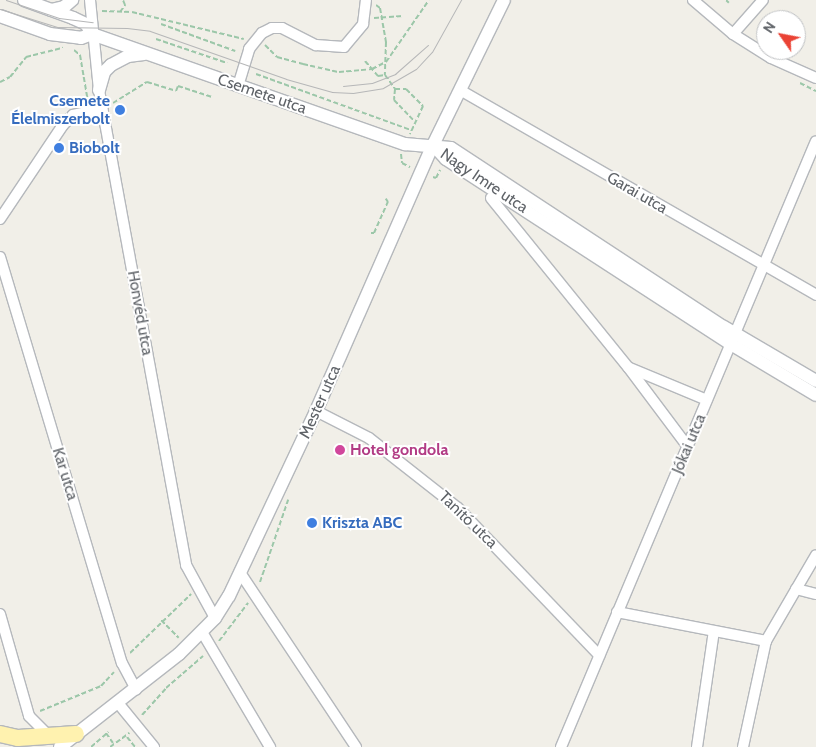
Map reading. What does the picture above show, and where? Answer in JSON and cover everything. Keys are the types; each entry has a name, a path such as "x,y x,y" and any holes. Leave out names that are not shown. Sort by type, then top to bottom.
{"main road":[{"path":"0,734 55,742 73,740"}],"street":[{"path":"0,16 50,34 81,38 92,34 86,24 24,0"},
{"path":"51,10 64,7 72,0"},
{"name":"Honvéd utca","path":"90,0 98,90 186,565 215,618"},
{"path":"238,86 254,41 272,28 282,28 316,45 344,47 359,33 368,0"},
{"name":"Mester utca","path":"73,740 202,632 215,618 241,574 316,411 433,145 504,0"},
{"path":"693,0 733,34 771,58 816,78"},
{"path":"733,34 763,0"},
{"name":"Csemete utca","path":"92,34 405,144 433,145"},
{"path":"98,90 104,72 111,65 128,56 149,54"},
{"name":"Garai utca","path":"460,90 816,295"},
{"path":"2,212 63,125 73,115 102,110"},
{"name":"Jókai utca","path":"561,747 816,141"},
{"name":"Nagy Imre utca","path":"433,145 446,158 732,338 816,395"},
{"path":"491,198 628,367 688,448"},
{"name":"Kar utca","path":"0,257 122,663 136,689"},
{"name":"Nagy Imre utca","path":"732,338 816,381"},
{"path":"628,367 707,400"},
{"name":"Tanító utca","path":"316,411 369,438 458,508 599,655"},
{"path":"743,747 766,641 816,555"},
{"path":"241,574 356,747"},
{"path":"796,589 816,594"},
{"path":"617,612 766,641"},
{"path":"0,614 29,716 55,742"},
{"path":"697,747 714,631"},
{"path":"202,632 270,747"},
{"path":"118,703 154,747"}],"path":[{"path":"120,12 124,4 123,0"},
{"path":"368,0 380,8 386,42 385,75 395,89 394,100 415,122"},
{"path":"726,0 729,3"},
{"path":"114,12 254,41"},
{"path":"364,16 382,20 403,16"},
{"path":"161,24 236,51"},
{"path":"156,39 227,64"},
{"path":"0,82 10,77 26,57 54,51 68,44 80,55 89,112"},
{"path":"365,61 378,76 385,75"},
{"path":"256,74 411,130"},
{"path":"796,81 816,91"},
{"path":"102,110 147,82 176,91 178,86 211,97"},
{"path":"395,89 406,89 422,106 400,156 402,163 436,178"},
{"path":"371,233 374,233 385,210 388,202 386,199"},
{"path":"110,747 127,736 166,688 213,650 260,587 260,574 289,497"},
{"path":"29,716 101,686 161,620 198,588"},
{"path":"91,747 107,733 114,743"},
{"path":"127,736 135,747"}],"tram line":[{"path":"6,0 59,18 93,22"},
{"path":"0,9 57,27 127,28 150,31 286,79 332,92 353,93 383,88 416,69 432,52 461,0"},
{"path":"343,86 372,83 395,74 428,45"}],"place":[{"name":"Csemete Élelmiszerbolt","path":"120,110"},
{"name":"Biobolt","path":"59,148"},
{"name":"Hotel gondola","path":"340,450"},
{"name":"Kriszta ABC","path":"312,523"}]}
